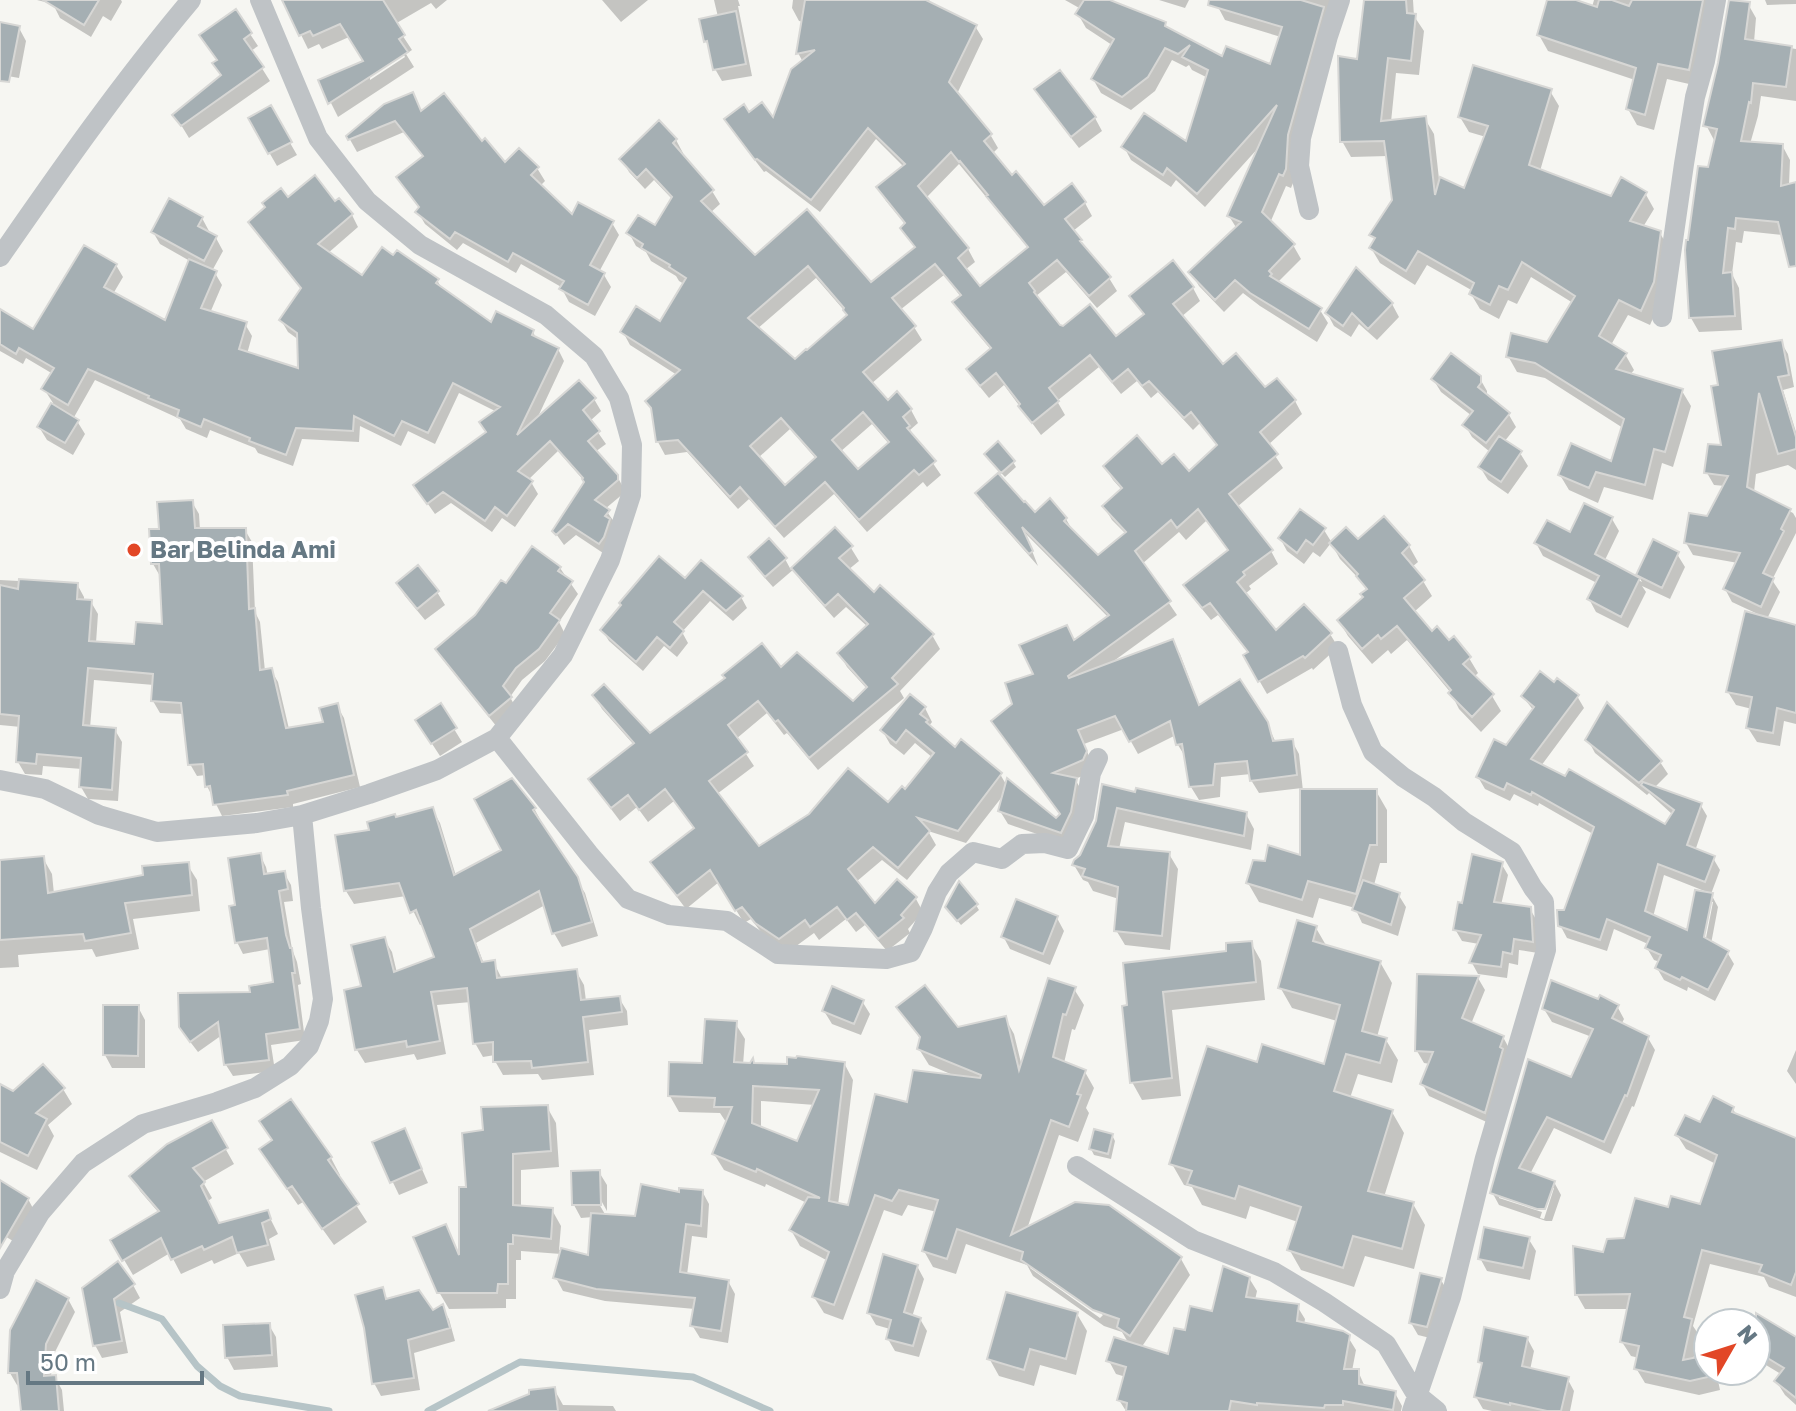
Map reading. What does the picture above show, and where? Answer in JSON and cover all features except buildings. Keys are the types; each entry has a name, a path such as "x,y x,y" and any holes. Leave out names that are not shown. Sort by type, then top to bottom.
{"street":[{"path":"0,257 73,150 191,0"},
{"path":"0,780 45,789 99,815 157,832 257,823 302,815 437,770 497,738 563,655 610,560 631,495 632,445 619,398 594,356 546,315 420,245 367,201 318,138 260,0"},
{"path":"1309,210 1299,166 1301,138 1340,0"},
{"path":"1662,317 1686,151 1716,0"},
{"path":"1338,651 1352,705 1373,752 1464,822 1512,852 1544,902 1546,950 1485,1158 1451,1297 1414,1402"},
{"path":"497,738 628,899 669,915 727,921 778,954 886,959 911,952 937,892 949,873 973,852 1002,859 1022,844 1045,843 1068,849 1084,816 1091,773 1098,758"},
{"path":"0,1289 5,1271 40,1213 83,1163 143,1124 255,1088 290,1066 309,1046 319,1021 323,999 302,815"},
{"path":"1077,1166 1193,1240 1274,1272 1386,1344 1414,1402 1437,1411"}],"waterway":[{"path":"119,1303 162,1319 197,1366 220,1386 240,1396 329,1411"},
{"path":"428,1411 520,1362 693,1377 770,1411"}],"place":[{"name":"Bar Belinda Ami","path":"134,550"}]}
